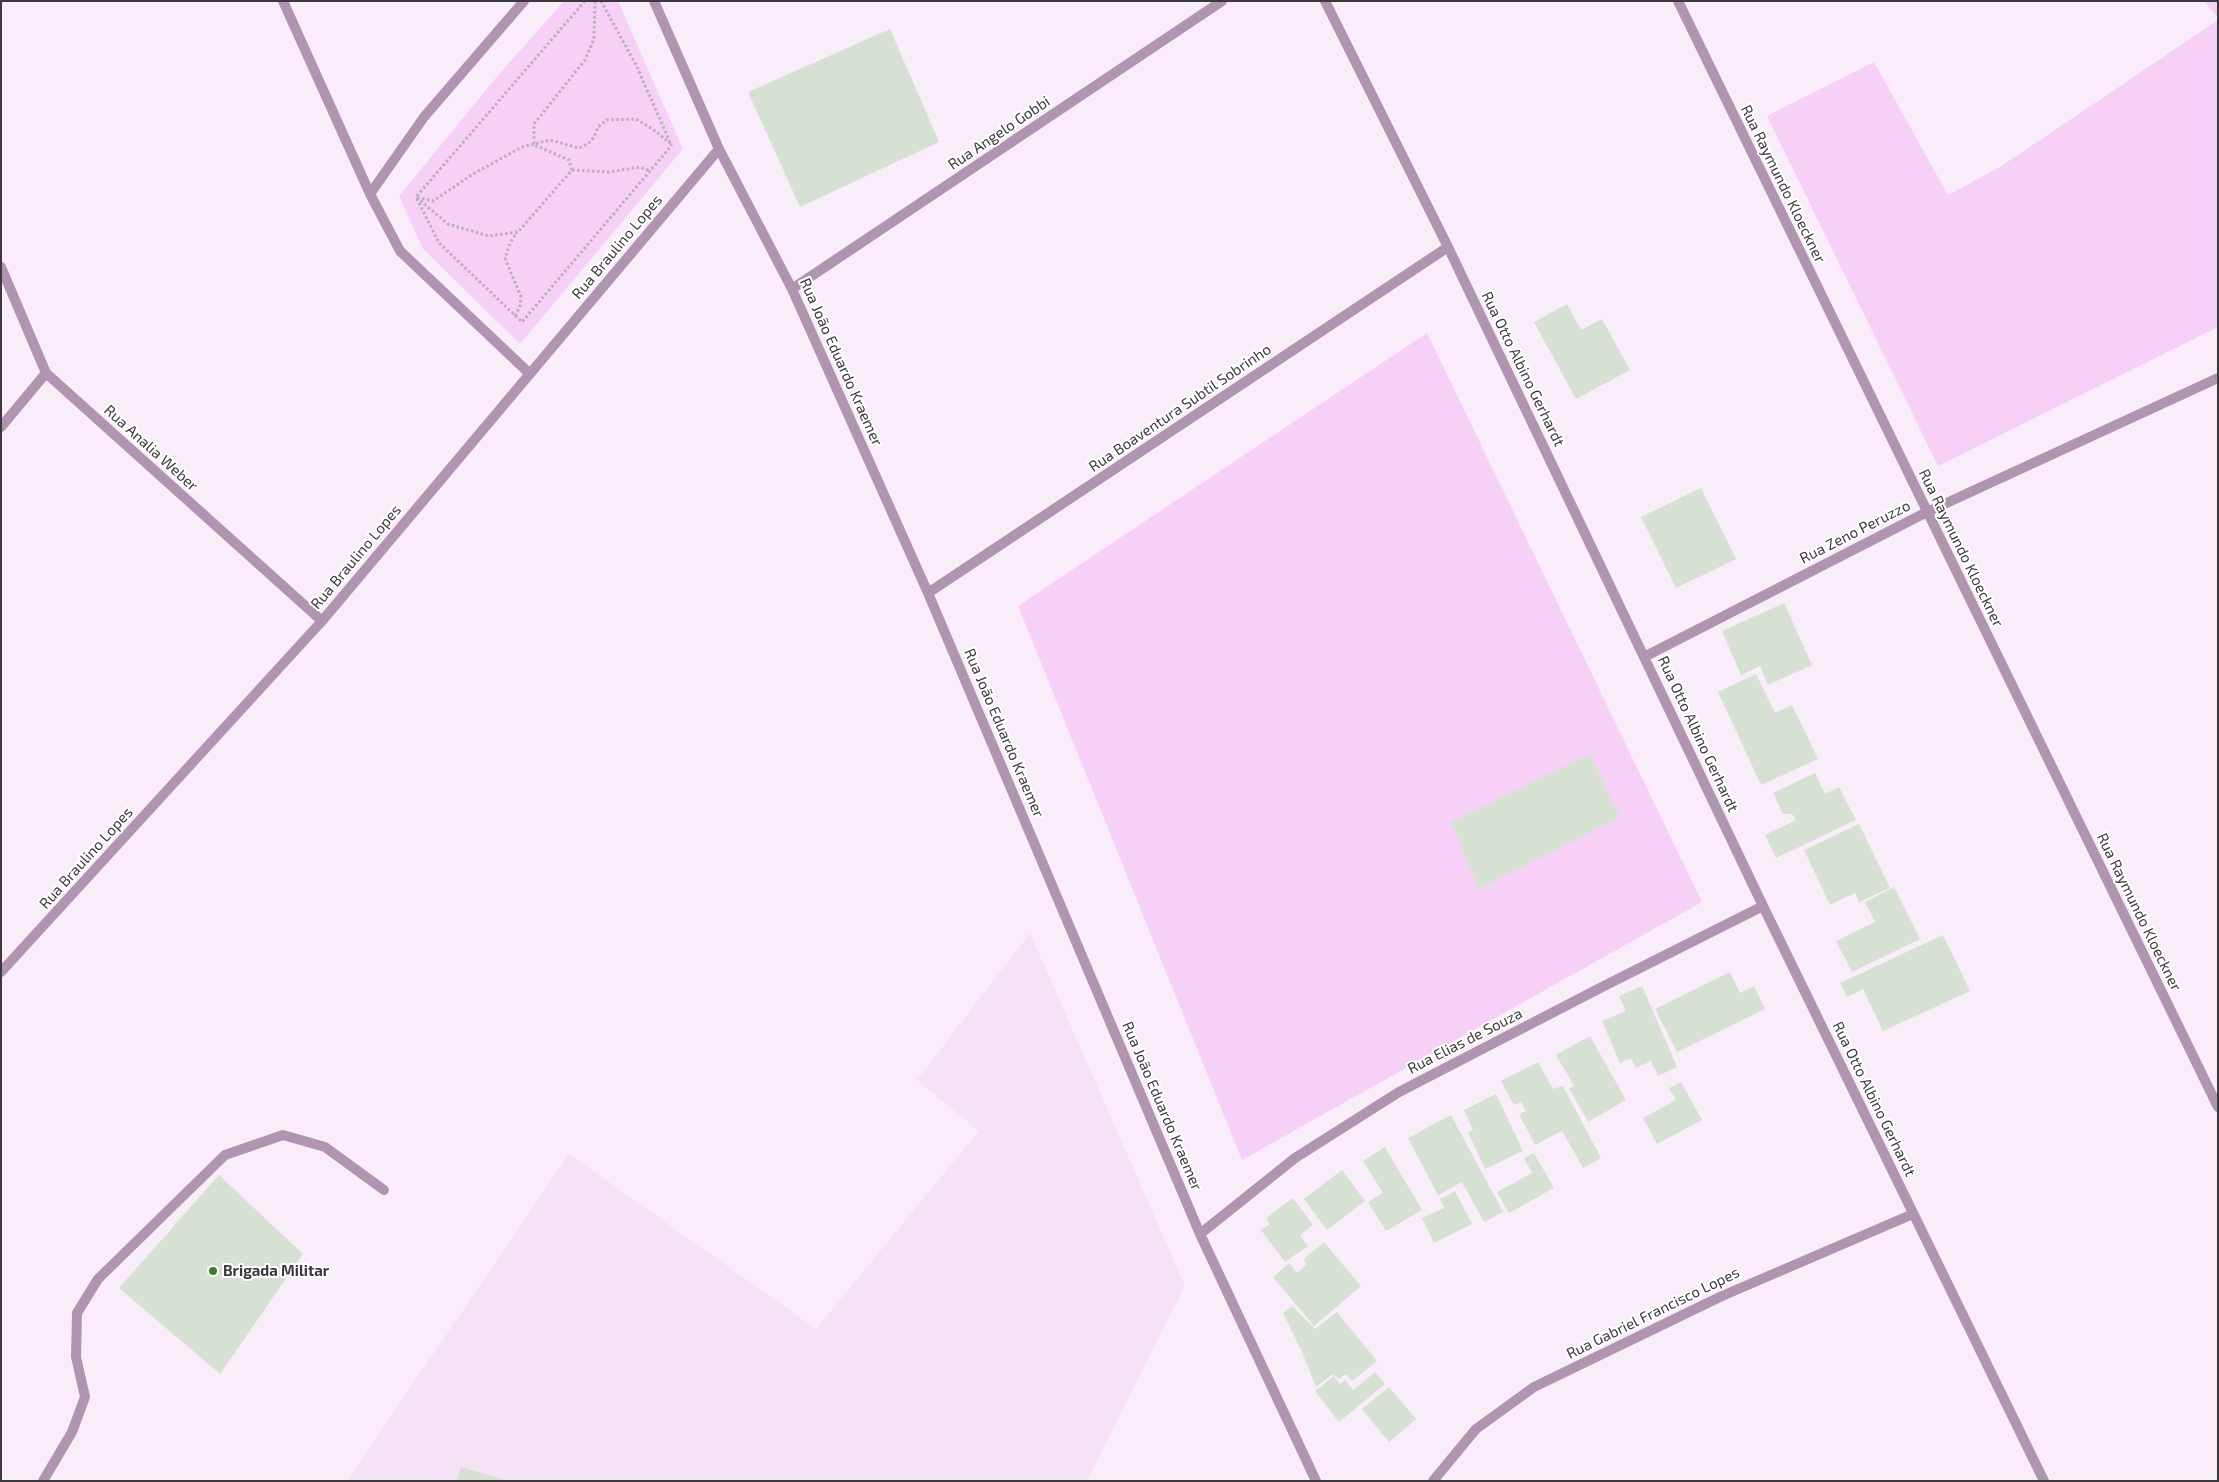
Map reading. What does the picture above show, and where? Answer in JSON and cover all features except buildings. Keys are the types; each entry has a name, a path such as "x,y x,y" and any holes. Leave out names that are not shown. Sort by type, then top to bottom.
{"street":[{"path":"283,1 370,194 400,251 529,373"},
{"path":"370,194 424,117 524,1"},
{"name":"Rua João Eduardo Kraemer","path":"654,1 719,149 792,289 928,593 1200,1234 1316,1481"},
{"name":"Rua Angelo Gobbi","path":"792,289 1222,1"},
{"name":"Rua Otto Albino Gerhardt","path":"1325,1 1448,247 1763,906 2044,1481"},
{"name":"Rua Raymundo Kloeckner","path":"1678,1 2218,1108"},
{"name":"Rua Braulino Lopes","path":"1,972 322,621 719,149"},
{"name":"Rua Boaventura Subtil Sobrinho","path":"928,593 1448,247"},
{"name":"Rua Analia Weber","path":"1,268 46,373 322,621"},
{"path":"1,427 46,373"},
{"name":"Rua Zeno Peruzzo","path":"1644,657 1927,512 2218,378"},
{"name":"Rua Elias de Souza","path":"1200,1234 1295,1158 1400,1092 1763,906"},
{"path":"42,1481 72,1432 85,1397 76,1357 77,1313 98,1279 225,1155 283,1135 326,1147 384,1190"},
{"name":"Rua Gabriel Francisco Lopes","path":"1433,1481 1476,1429 1534,1387 1722,1296 1913,1214"}],"path":[{"path":"416,197 585,1"},
{"path":"534,145 534,124 585,60 594,39 595,1"},
{"path":"601,1 636,65 672,144"},
{"path":"416,197 432,201 522,147 550,140 580,148 594,138 598,127 607,120 636,119 672,144"},
{"path":"416,197 438,243 522,322 672,144"},
{"path":"534,145 569,160 572,170"},
{"path":"572,170 609,172 640,166 650,170"},
{"path":"515,316 520,306 520,297 505,258 510,242 572,170"},
{"path":"416,197 448,224 489,236 518,232"}],"shaded area":[{"path":"564,1 618,1 683,149 520,344 423,249 399,196 495,79"},
{"path":"2204,1 2218,1 2218,18"},
{"path":"2218,20 2218,327 1938,466 1767,116 1874,62 1948,195 2000,167"},
{"path":"1427,333 1702,902 1242,1160 1018,606"},
{"path":"1030,933 1185,1286 1087,1481 347,1481 569,1154 816,1329 979,1131 917,1080"}],"place":[{"name":"Brigada Militar","path":"213,1271"}]}
